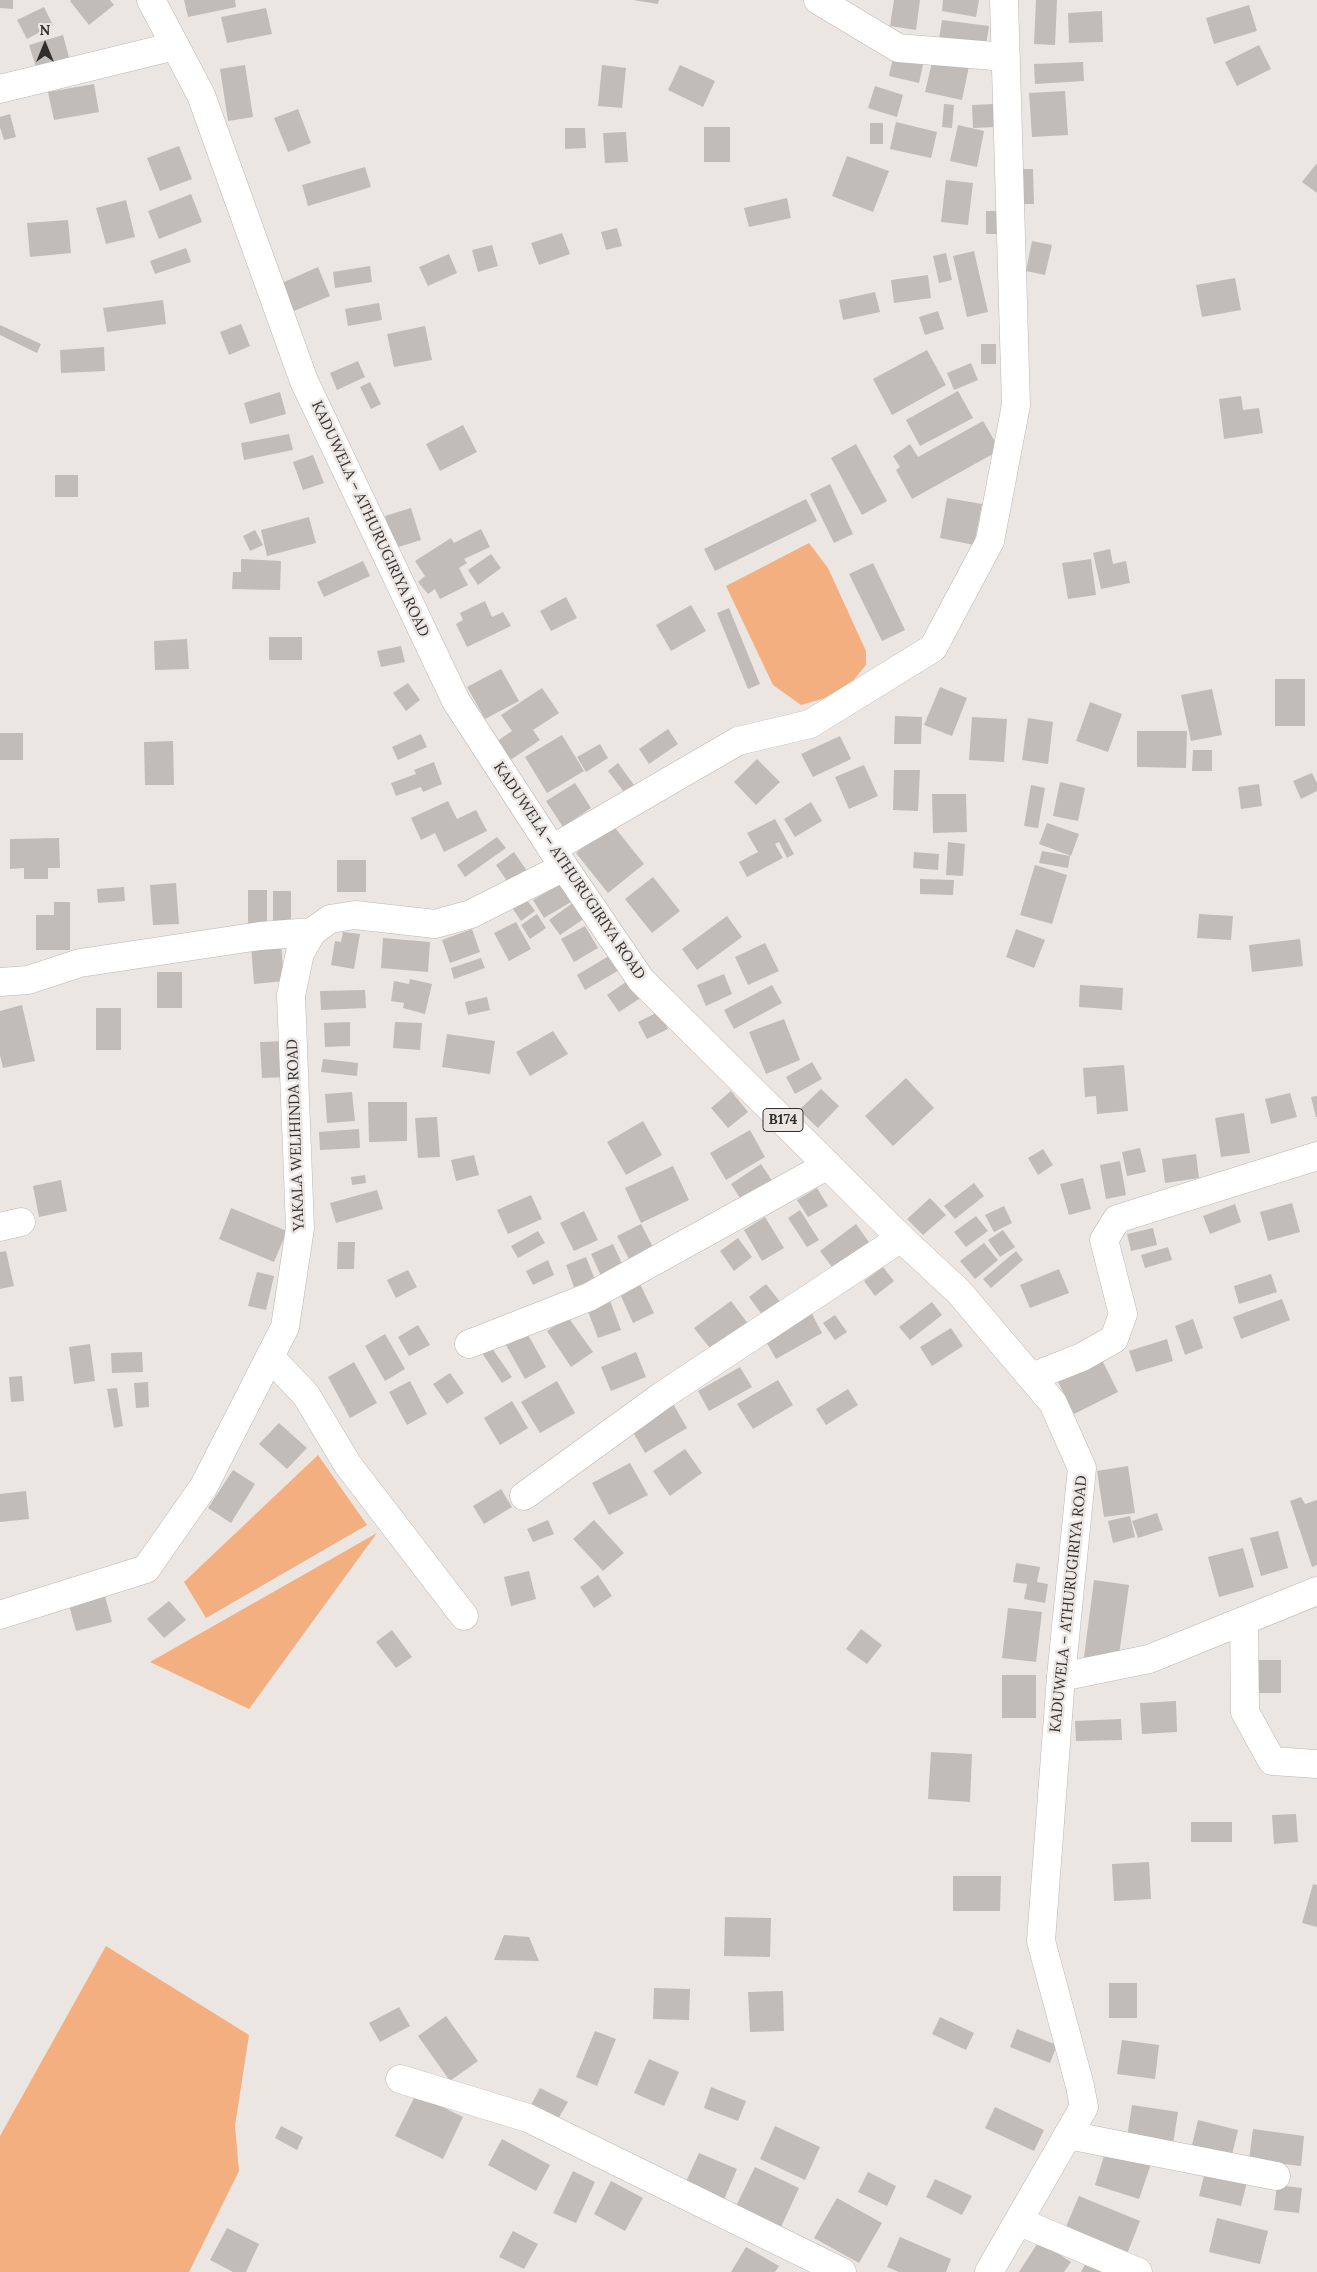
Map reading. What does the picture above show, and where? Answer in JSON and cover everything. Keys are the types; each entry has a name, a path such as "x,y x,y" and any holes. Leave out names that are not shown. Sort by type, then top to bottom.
{"street":[{"name":"KADUWELA – ATHURUGIRIYA ROAD","path":"151,0 201,95 308,390 456,701 558,858 641,980 901,1238 959,1292 1053,1403 1082,1468 1061,1677 1041,1941 1084,2107 990,2272"},
{"path":"818,0 898,48 1006,57"},
{"name":"YAKALA WELIHINDA ROAD","path":"0,1615 146,1569 204,1486 285,1327 300,1228 292,995 300,953 312,932 330,919 355,915 435,924 471,914 738,741 810,724 933,648 990,541 1016,405 1004,0"},
{"path":"0,89 175,46"},
{"path":"0,982 28,980 80,963 260,936 312,932"},
{"path":"1032,1377 1082,1357 1114,1339 1122,1314 1104,1240 1117,1218 1317,1156"},
{"path":"469,1344 589,1297 828,1165"},
{"path":"524,1496 663,1394 901,1238"},
{"path":"270,1357 306,1395 348,1465 464,1616"},
{"path":"1061,1677 1148,1659 1317,1591"},
{"path":"1244,1620 1245,1712 1272,1761 1317,1764"},
{"path":"400,2079 528,2118 842,2272"},
{"path":"1068,2135 1276,2176"},
{"path":"1020,2222 1138,2272"}],"shaded area":[{"path":"809,543 828,568 866,651 866,665 843,693 801,705 773,685 726,586"},
{"path":"318,1455 367,1525 206,1618 184,1582"},
{"path":"377,1533 249,1709 150,1662"},
{"path":"106,1946 249,2035 235,2126 239,2171 189,2272 0,2272 0,2136"}],"building":[{"path":"0,0 13,0 13,9 0,8"},
{"path":"71,0 110,0 114,5 89,25"},
{"path":"184,0 235,0 236,7 188,17"},
{"path":"633,0 659,0 658,4"},
{"path":"894,0 920,0 916,30 890,26"},
{"path":"943,0 979,0 976,17 942,11"},
{"path":"1036,0 1057,0 1055,45 1034,44"},
{"path":"1249,5 1257,31 1214,44 1206,18"},
{"path":"44,7 53,25 27,39 17,20"},
{"path":"266,8 272,34 227,43 221,17"},
{"path":"1102,11 1103,42 1069,43 1068,13"},
{"path":"942,20 989,26 986,45 939,39"},
{"path":"63,35 69,57 36,67 29,45"},
{"path":"1259,45 1271,69 1237,86 1225,62"},
{"path":"894,53 924,60 919,83 889,76"},
{"path":"933,58 969,66 962,100 925,92"},
{"path":"1083,62 1084,81 1035,84 1034,64"},
{"path":"245,65 253,117 228,121 220,69"},
{"path":"602,65 626,68 622,108 598,106"},
{"path":"680,65 715,81 703,107 668,90"},
{"path":"94,84 99,112 54,120 48,92"},
{"path":"875,86 903,95 897,117 868,108"},
{"path":"1065,91 1068,135 1032,137 1029,93"},
{"path":"944,104 954,105 952,128 942,127"},
{"path":"995,104 995,127 973,128 972,105"},
{"path":"298,109 311,143 288,152 274,118"},
{"path":"10,114 16,137 4,140 0,127 0,117"},
{"path":"896,122 937,132 931,158 890,149"},
{"path":"870,123 883,123 883,144 870,144"},
{"path":"958,125 984,131 977,167 950,161"},
{"path":"704,127 730,127 730,162 704,162"},
{"path":"565,128 585,128 586,148 565,149"},
{"path":"626,132 628,162 605,163 603,133"},
{"path":"179,146 192,179 160,191 147,158"},
{"path":"847,156 889,171 873,212 832,196"},
{"path":"1317,163 1317,193 1302,182"},
{"path":"365,167 371,187 308,206 302,185"},
{"path":"1018,169 1033,169 1034,204 1019,204"},
{"path":"946,180 973,183 968,225 941,222"},
{"path":"191,194 202,222 159,239 148,211"},
{"path":"787,198 791,218 749,227 744,208"},
{"path":"126,200 135,237 106,244 96,208"},
{"path":"986,211 1000,211 1000,234 986,234"},
{"path":"68,220 71,253 30,257 27,223"},
{"path":"617,228 622,246 606,250 601,232"},
{"path":"562,233 570,254 539,265 531,243"},
{"path":"1032,241 1052,245 1045,275 1026,271"},
{"path":"492,245 498,266 478,272 472,250"},
{"path":"186,248 191,262 155,274 150,261"},
{"path":"974,251 988,312 967,317 953,256"},
{"path":"946,253 952,280 939,283 933,256"},
{"path":"449,254 457,273 428,286 419,267"},
{"path":"370,266 372,282 335,288 333,272"},
{"path":"318,267 330,296 294,311 282,283"},
{"path":"928,275 931,298 894,303 891,280"},
{"path":"1235,278 1241,310 1202,317 1196,285"},
{"path":"875,292 880,312 843,320 839,300"},
{"path":"163,300 166,324 107,332 103,308"},
{"path":"379,303 382,320 348,326 345,309"},
{"path":"938,311 944,329 925,335 919,317"},
{"path":"241,324 250,346 229,355 220,332"},
{"path":"0,325 41,344 37,353 0,335"},
{"path":"425,326 432,360 394,367 387,334"},
{"path":"981,344 996,344 996,364 981,364"},
{"path":"104,347 105,371 61,373 60,350"},
{"path":"927,350 946,385 892,415 873,379"},
{"path":"358,361 365,377 337,390 330,373"},
{"path":"971,363 978,380 954,390 947,373"},
{"path":"370,382 381,404 371,409 360,387"},
{"path":"958,391 973,418 920,446 906,420"},
{"path":"280,392 286,414 250,424 244,403"},
{"path":"1241,396 1243,410 1259,408 1263,433 1224,439 1219,399"},
{"path":"983,421 1000,450 912,499 896,470 900,467 893,456 910,444 918,457"},
{"path":"463,425 477,452 440,471 426,444"},
{"path":"289,434 293,450 244,460 241,443"},
{"path":"856,444 887,501 862,515 831,458"},
{"path":"313,455 324,483 303,490 293,462"},
{"path":"55,475 78,475 78,497 55,497"},
{"path":"830,484 853,534 834,543 810,494"},
{"path":"947,498 982,504 974,545 940,538"},
{"path":"806,499 817,521 715,571 704,549"},
{"path":"411,508 421,540 395,548 385,516"},
{"path":"309,517 316,543 267,556 261,530"},
{"path":"481,529 490,547 464,559 467,563 459,568 468,585 440,599 435,589 428,594 418,582 425,576 415,561 451,538 454,543"},
{"path":"255,530 263,545 250,551 243,536"},
{"path":"1110,549 1113,564 1126,561 1130,583 1101,589 1093,553"},
{"path":"491,554 501,568 478,585 468,570"},
{"path":"241,559 281,561 280,590 232,589 233,572 241,572"},
{"path":"1091,559 1096,595 1068,599 1062,563"},
{"path":"363,561 370,576 324,597 317,582"},
{"path":"873,563 905,630 882,641 849,574"},
{"path":"566,597 577,618 551,631 540,611"},
{"path":"485,601 492,617 503,612 511,626 467,647 456,624 463,620 460,613"},
{"path":"691,605 706,631 671,651 656,625"},
{"path":"729,608 760,684 748,689 717,613"},
{"path":"269,637 302,637 302,660 269,660"},
{"path":"187,639 189,669 155,670 154,641"},
{"path":"401,646 405,662 381,667 377,651"},
{"path":"501,669 519,701 485,719 467,687"},
{"path":"1275,679 1305,679 1305,726 1275,726"},
{"path":"408,683 420,700 406,711 393,693"},
{"path":"940,687 967,698 952,736 924,725"},
{"path":"542,688 559,713 533,730 540,740 509,761 496,742 512,731 501,715"},
{"path":"1212,689 1222,735 1191,741 1181,695"},
{"path":"1090,702 1122,714 1108,752 1076,741"},
{"path":"895,716 922,717 921,744 894,744"},
{"path":"972,717 1007,719 1004,762 969,760"},
{"path":"1028,718 1053,722 1048,764 1022,760"},
{"path":"668,729 678,744 649,764 639,749"},
{"path":"1137,731 1187,731 1186,768 1137,767"},
{"path":"0,733 23,733 23,760 0,760"},
{"path":"421,734 427,747 398,760 392,747"},
{"path":"562,735 584,771 547,793 525,757"},
{"path":"840,736 851,759 813,777 801,754"},
{"path":"173,741 174,785 145,785 144,742"},
{"path":"600,744 608,758 586,772 577,757"},
{"path":"1193,750 1212,750 1212,771 1192,771"},
{"path":"757,759 780,782 756,805 734,782"},
{"path":"434,762 442,784 423,792 421,787 396,796 391,783 416,774 414,770"},
{"path":"618,763 634,785 624,792 608,771"},
{"path":"864,765 878,796 849,809 835,777"},
{"path":"894,770 920,770 918,811 893,810"},
{"path":"1312,773 1317,783 1317,791 1301,799 1293,781"},
{"path":"1060,782 1085,788 1078,821 1053,816"},
{"path":"575,783 591,808 563,827 546,801"},
{"path":"1259,784 1262,806 1241,809 1238,787"},
{"path":"1031,785 1045,788 1038,828 1024,826"},
{"path":"932,794 966,794 967,832 933,833"},
{"path":"448,801 457,819 476,810 487,831 444,852 435,833 421,840 411,818"},
{"path":"811,802 822,821 795,837 784,819"},
{"path":"775,819 794,854 787,858 779,842 775,844 783,858 747,877 739,862 758,852 747,833"},
{"path":"1047,823 1079,834 1071,856 1039,844"},
{"path":"612,824 644,864 608,893 576,853"},
{"path":"497,837 506,848 465,877 457,865"},
{"path":"59,838 60,868 48,868 48,879 24,879 24,868 10,869 10,839"},
{"path":"948,842 965,844 963,876 946,875"},
{"path":"1042,851 1070,856 1068,868 1039,863"},
{"path":"514,852 527,871 509,884 496,865"},
{"path":"914,852 939,854 938,870 913,868"},
{"path":"337,860 366,860 366,892 337,892"},
{"path":"1035,865 1067,875 1052,924 1020,915"},
{"path":"653,877 680,911 652,933 625,899"},
{"path":"920,879 954,880 953,895 920,894"},
{"path":"176,883 179,924 153,925 150,885"},
{"path":"560,884 571,902 544,918 533,900"},
{"path":"124,887 125,901 98,903 97,889"},
{"path":"248,890 267,890 267,926 248,926"},
{"path":"273,891 291,891 291,922 273,922"},
{"path":"527,900 535,911 521,921 513,909"},
{"path":"54,902 70,902 70,950 36,950 36,915 54,915"},
{"path":"574,902 585,918 560,935 549,920"},
{"path":"537,914 546,928 530,939 521,925"},
{"path":"1199,914 1233,916 1231,940 1197,938"},
{"path":"727,916 742,937 697,970 682,949"},
{"path":"516,922 531,949 509,961 494,933"},
{"path":"585,926 598,948 574,962 561,939"},
{"path":"472,929 480,952 450,963 442,940"},
{"path":"1016,929 1045,940 1034,968 1006,957"},
{"path":"343,932 360,934 354,969 331,965 335,941 341,942"},
{"path":"383,938 430,942 428,972 381,968"},
{"path":"1300,939 1303,966 1252,972 1249,945"},
{"path":"765,943 779,971 748,985 735,957"},
{"path":"281,944 284,981 254,984 251,946"},
{"path":"612,954 621,969 585,990 577,975"},
{"path":"481,958 485,968 454,979 451,968"},
{"path":"157,972 182,972 182,1008 157,1008"},
{"path":"724,974 732,994 706,1006 697,985"},
{"path":"410,979 432,984 425,1014 403,1008 404,1003 391,1001 394,981 409,984"},
{"path":"630,979 642,997 619,1012 607,995"},
{"path":"772,985 782,1003 734,1029 724,1010"},
{"path":"1080,985 1123,988 1122,1010 1079,1007"},
{"path":"365,990 366,1008 321,1010 320,991"},
{"path":"487,997 490,1010 468,1015 465,1002"},
{"path":"22,1005 35,1061 3,1068 0,1055 0,1011"},
{"path":"96,1008 121,1008 121,1050 96,1050"},
{"path":"660,1011 668,1029 647,1039 638,1022"},
{"path":"784,1019 800,1060 766,1074 749,1032"},
{"path":"350,1022 350,1046 325,1047 324,1023"},
{"path":"395,1022 422,1023 420,1050 393,1048"},
{"path":"553,1031 568,1054 530,1076 516,1052"},
{"path":"447,1034 495,1041 490,1074 442,1067"},
{"path":"285,1041 287,1077 262,1078 260,1042"},
{"path":"323,1059 358,1063 357,1076 321,1072"},
{"path":"812,1062 822,1079 795,1094 786,1077"},
{"path":"1124,1065 1128,1111 1097,1114 1096,1096 1085,1097 1083,1068"},
{"path":"906,1078 934,1108 893,1146 865,1116"},
{"path":"821,1089 839,1106 818,1128 799,1110"},
{"path":"731,1091 748,1112 728,1128 711,1108"},
{"path":"352,1092 355,1121 327,1123 325,1094"},
{"path":"1290,1093 1297,1117 1271,1124 1265,1099"},
{"path":"1317,1096 1317,1117 1316,1117 1311,1097"},
{"path":"368,1102 407,1102 407,1141 369,1142"},
{"path":"1244,1113 1250,1153 1221,1157 1215,1118"},
{"path":"437,1117 440,1157 418,1158 415,1118"},
{"path":"643,1121 662,1155 626,1175 607,1142"},
{"path":"359,1129 360,1148 320,1150 319,1132"},
{"path":"750,1130 765,1157 726,1180 710,1153"},
{"path":"1140,1148 1146,1172 1127,1176 1122,1152"},
{"path":"1043,1149 1053,1165 1038,1175 1028,1158"},
{"path":"1196,1154 1199,1178 1165,1183 1162,1159"},
{"path":"474,1155 479,1175 456,1181 451,1160"},
{"path":"1120,1161 1126,1195 1106,1199 1100,1165"},
{"path":"761,1164 775,1185 745,1206 731,1184"},
{"path":"673,1166 689,1200 641,1223 625,1188"},
{"path":"365,1175 366,1183 352,1185 351,1177"},
{"path":"1083,1178 1091,1209 1069,1215 1060,1184"},
{"path":"61,1180 67,1211 39,1217 33,1186"},
{"path":"974,1183 984,1196 955,1219 944,1206"},
{"path":"817,1188 828,1206 808,1217 797,1200"},
{"path":"377,1190 383,1209 336,1223 330,1203"},
{"path":"531,1195 542,1219 508,1234 497,1210"},
{"path":"930,1198 946,1215 923,1235 907,1219"},
{"path":"1292,1203 1300,1232 1268,1241 1260,1212"},
{"path":"1235,1204 1241,1222 1210,1234 1203,1216"},
{"path":"1004,1206 1012,1223 994,1232 985,1215"},
{"path":"231,1208 287,1231 274,1262 219,1239"},
{"path":"800,1210 819,1240 807,1247 788,1218"},
{"path":"584,1211 598,1240 574,1251 560,1223"},
{"path":"976,1216 988,1231 966,1247 954,1232"},
{"path":"765,1217 784,1248 762,1261 744,1230"},
{"path":"641,1224 654,1249 630,1261 617,1236"},
{"path":"856,1224 871,1245 835,1271 820,1251"},
{"path":"1153,1228 1157,1245 1131,1251 1127,1234"},
{"path":"1003,1230 1015,1247 1000,1257 988,1240"},
{"path":"538,1231 545,1243 518,1258 511,1246"},
{"path":"738,1238 752,1257 734,1271 720,1251"},
{"path":"338,1242 355,1242 354,1269 337,1269"},
{"path":"984,1243 998,1260 975,1279 960,1261"},
{"path":"613,1244 624,1268 602,1278 591,1254"},
{"path":"1168,1247 1172,1260 1145,1268 1141,1255"},
{"path":"6,1251 14,1286 0,1289 0,1252"},
{"path":"1016,1251 1023,1260 991,1288 983,1279"},
{"path":"586,1257 595,1280 574,1287 566,1265"},
{"path":"548,1260 554,1275 533,1285 526,1271"},
{"path":"883,1267 894,1281 875,1296 864,1281"},
{"path":"1059,1269 1069,1293 1030,1308 1020,1285"},
{"path":"408,1270 417,1287 396,1298 387,1280"},
{"path":"257,1272 274,1276 266,1310 248,1306"},
{"path":"1271,1274 1277,1292 1239,1304 1234,1286"},
{"path":"640,1284 654,1313 633,1323 620,1294"},
{"path":"766,1284 781,1303 763,1316 749,1297"},
{"path":"609,1298 621,1330 598,1338 586,1306"},
{"path":"1282,1299 1290,1320 1241,1339 1233,1317"},
{"path":"731,1301 749,1325 713,1352 694,1328"},
{"path":"932,1302 942,1315 910,1340 899,1327"},
{"path":"811,1312 822,1333 776,1359 764,1338"},
{"path":"835,1315 847,1332 835,1340 823,1323"},
{"path":"568,1317 593,1352 571,1367 547,1331"},
{"path":"1193,1319 1203,1348 1185,1355 1175,1326"},
{"path":"418,1325 430,1345 409,1356 398,1337"},
{"path":"951,1328 963,1346 932,1366 920,1347"},
{"path":"527,1333 546,1367 525,1379 506,1345"},
{"path":"385,1334 405,1369 385,1381 365,1346"},
{"path":"1167,1339 1173,1361 1136,1372 1129,1351"},
{"path":"90,1344 95,1381 74,1384 69,1347"},
{"path":"489,1344 512,1377 502,1383 480,1350"},
{"path":"142,1352 143,1372 112,1373 111,1353"},
{"path":"636,1352 646,1377 611,1391 601,1367"},
{"path":"1100,1356 1118,1392 1074,1414 1056,1378"},
{"path":"354,1362 377,1403 350,1418 328,1377"},
{"path":"740,1367 752,1387 709,1411 698,1391"},
{"path":"450,1373 464,1393 447,1404 433,1384"},
{"path":"22,1376 24,1401 11,1402 9,1377"},
{"path":"778,1380 793,1405 753,1429 737,1404"},
{"path":"410,1381 427,1414 407,1425 389,1392"},
{"path":"557,1381 575,1413 540,1433 521,1402"},
{"path":"148,1382 149,1407 136,1408 134,1383"},
{"path":"117,1388 123,1426 114,1428 107,1389"},
{"path":"848,1389 858,1405 826,1425 816,1409"},
{"path":"512,1401 528,1428 500,1445 484,1418"},
{"path":"672,1402 687,1428 645,1453 630,1427"},
{"path":"279,1423 307,1448 287,1469 259,1444"},
{"path":"685,1449 702,1473 670,1496 653,1471"},
{"path":"630,1463 648,1495 609,1515 592,1483"},
{"path":"1128,1466 1135,1513 1104,1517 1097,1471"},
{"path":"233,1470 255,1484 231,1523 208,1508"},
{"path":"501,1489 512,1507 484,1524 473,1506"},
{"path":"26,1491 29,1519 0,1522 0,1494"},
{"path":"1301,1497 1305,1504 1317,1500 1317,1565 1312,1567 1290,1501"},
{"path":"1157,1513 1163,1530 1138,1538 1132,1521"},
{"path":"1130,1516 1135,1537 1113,1543 1108,1521"},
{"path":"548,1520 554,1534 533,1542 527,1529"},
{"path":"594,1520 624,1553 603,1571 573,1539"},
{"path":"1278,1531 1288,1568 1261,1576 1250,1538"},
{"path":"1243,1548 1254,1587 1219,1597 1208,1557"},
{"path":"1016,1563 1040,1567 1037,1582 1048,1584 1045,1603 1024,1599 1027,1584 1013,1582"},
{"path":"529,1571 536,1599 511,1606 504,1577"},
{"path":"598,1575 612,1596 594,1608 580,1587"},
{"path":"1094,1580 1129,1585 1118,1662 1084,1657"},
{"path":"105,1596 112,1622 76,1631 69,1605"},
{"path":"169,1601 186,1620 164,1638 147,1619"},
{"path":"1008,1608 1042,1612 1036,1662 1002,1658"},
{"path":"861,1629 882,1645 867,1664 846,1649"},
{"path":"392,1630 412,1657 396,1668 376,1642"},
{"path":"1253,1660 1281,1660 1281,1693 1253,1693"},
{"path":"1002,1675 1036,1675 1036,1718 1002,1718"},
{"path":"1176,1701 1177,1732 1142,1734 1140,1703"},
{"path":"1121,1719 1122,1740 1076,1741 1075,1721"},
{"path":"931,1752 972,1754 970,1802 928,1799"},
{"path":"1296,1814 1298,1842 1274,1844 1272,1815"},
{"path":"1191,1822 1232,1822 1232,1842 1191,1842"},
{"path":"1149,1862 1151,1899 1114,1901 1112,1864"},
{"path":"953,1876 1001,1876 1000,1911 953,1911"},
{"path":"1313,1884 1317,1885 1317,1927 1302,1923"},
{"path":"725,1917 771,1918 770,1957 724,1956"},
{"path":"504,1935 529,1937 539,1961 494,1960"},
{"path":"1109,1983 1137,1983 1137,2018 1109,2018"},
{"path":"654,1988 690,1989 689,2020 653,2019"},
{"path":"783,1991 784,2031 750,2032 748,1992"},
{"path":"399,2007 410,2026 380,2042 369,2023"},
{"path":"446,2016 478,2061 450,2081 418,2036"},
{"path":"940,2017 974,2033 966,2050 932,2034"},
{"path":"1017,2029 1057,2045 1050,2063 1010,2047"},
{"path":"595,2031 616,2039 597,2086 576,2077"},
{"path":"1122,2040 1159,2045 1155,2079 1117,2074"},
{"path":"649,2059 679,2072 664,2106 634,2093"},
{"path":"711,2087 746,2101 738,2121 704,2108"},
{"path":"540,2088 568,2102 558,2119 531,2105"},
{"path":"416,2094 463,2117 443,2159 395,2136"},
{"path":"1132,2105 1178,2112 1173,2144 1127,2137"},
{"path":"995,2107 1044,2130 1034,2151 985,2128"},
{"path":"1198,2120 1238,2130 1232,2155 1192,2145"},
{"path":"281,2126 303,2137 297,2150 275,2138"},
{"path":"775,2126 820,2147 805,2180 760,2159"},
{"path":"1253,2129 1304,2136 1301,2166 1249,2160"},
{"path":"502,2139 550,2165 536,2191 488,2165"},
{"path":"1107,2146 1152,2161 1139,2199 1095,2185"},
{"path":"699,2153 737,2169 723,2202 684,2186"},
{"path":"1207,2164 1249,2174 1241,2206 1199,2196"},
{"path":"755,2167 799,2188 781,2227 736,2206"},
{"path":"573,2171 595,2182 576,2223 553,2213"},
{"path":"868,2172 896,2186 887,2206 858,2192"},
{"path":"935,2179 972,2196 962,2215 926,2197"},
{"path":"611,2181 643,2198 625,2231 594,2214"},
{"path":"1277,2185 1302,2188 1299,2213 1274,2210"},
{"path":"1079,2196 1140,2221 1127,2254 1065,2229"},
{"path":"837,2198 882,2223 859,2263 814,2238"},
{"path":"1217,2218 1268,2231 1260,2264 1209,2252"},
{"path":"227,2228 259,2244 246,2272 233,2272 210,2260"},
{"path":"513,2231 538,2244 524,2269 499,2257"},
{"path":"900,2237 951,2259 946,2272 899,2272 887,2267"},
{"path":"1039,2241 1071,2262 1064,2272 1019,2272"},
{"path":"746,2247 779,2266 775,2272 731,2272"},
{"path":"1086,2263 1104,2272 1081,2272"}]}
